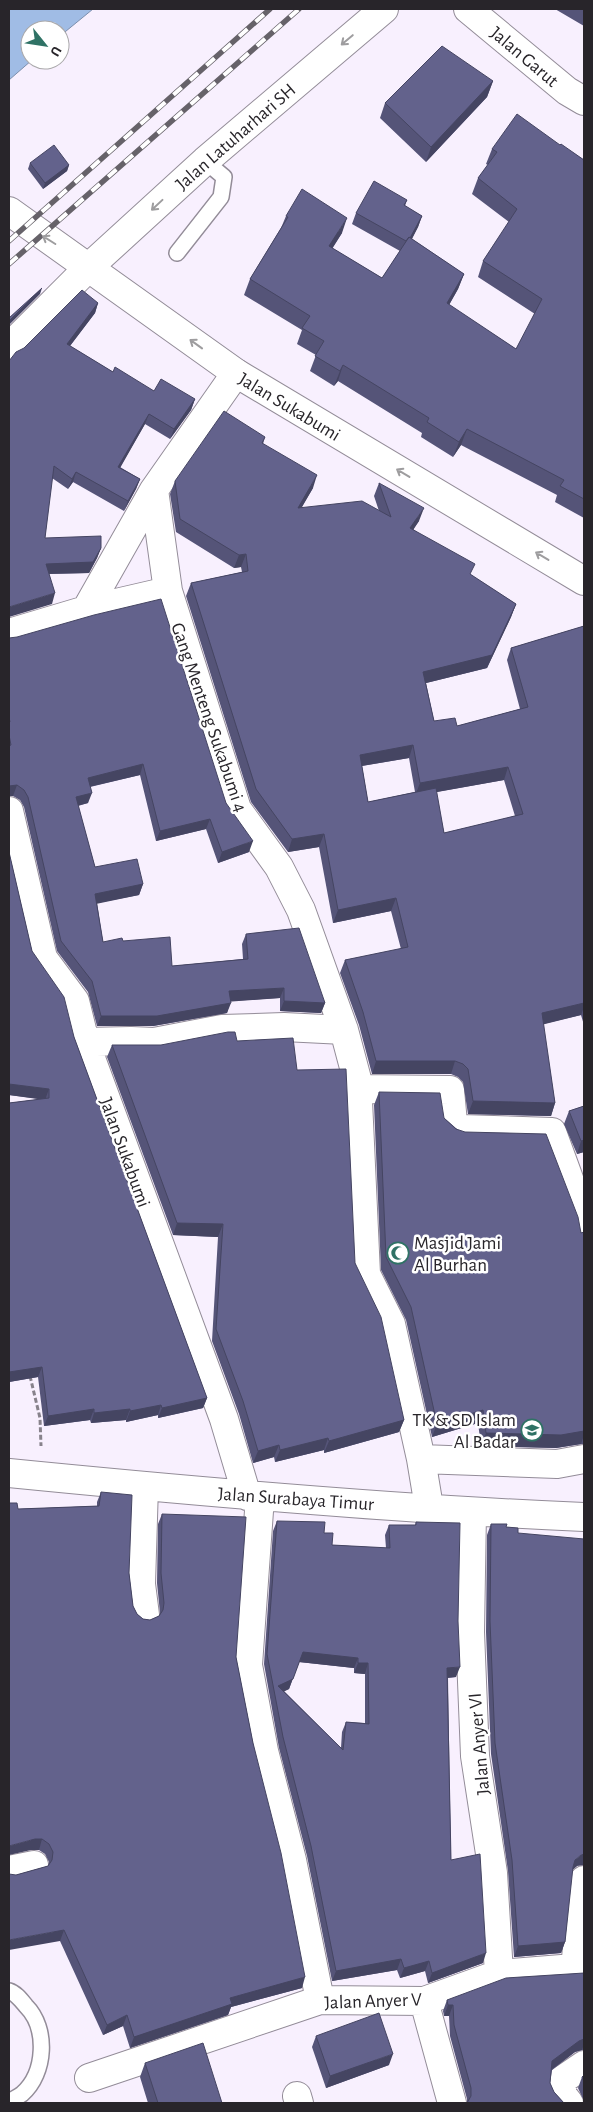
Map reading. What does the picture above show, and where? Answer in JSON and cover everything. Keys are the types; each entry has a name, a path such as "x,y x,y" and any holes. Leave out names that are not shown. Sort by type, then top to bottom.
{"street":[{"name":"Jalan Latuharhari SH","path":"9,347 89,267 205,161 384,9"},
{"name":"Jalan Garut","path":"468,9 567,91 584,101"},
{"name":"Jalan Sukabumi","path":"9,211 236,373 584,581"},
{"path":"86,610 154,490 236,373"},
{"name":"Gang Menteng Sukabumi 4","path":"154,490 168,591 237,809 279,867 301,910 344,1030 357,1089 366,1274 391,1324 421,1459 429,1507"},
{"path":"9,634 86,610 168,591"},
{"name":"Jalan Sukabumi","path":"9,811 43,958 75,1001 85,1042 253,1496"},
{"path":"85,1042 154,1042 222,1029 284,1027 344,1030"},
{"path":"357,1089 450,1090 453,1123 461,1129 552,1132 584,1220"},
{"path":"421,1459 557,1464 584,1458"},
{"name":"Jalan Surabaya Timur","path":"9,1474 253,1496 429,1507 472,1512 584,1517"},
{"path":"144,1486 141,1584 145,1615"},
{"path":"253,1496 248,1665 264,1751 292,1860 320,2000"},
{"name":"Jalan Anyer VI","path":"472,1512 470,1632 475,1756 493,1873 499,1974"},
{"path":"580,1968 584,1880"},
{"name":"Jalan Anyer V","path":"90,2078 320,2000 424,2001 499,1974 580,1968"},
{"path":"424,2001 452,2103"},
{"path":"565,2092 584,2065"}],"lane":[{"path":"177,253 221,197 224,178 205,161"},
{"path":"9,1991 14,1992 34,2013 43,2040 39,2069 23,2093 9,2102"}],"path":[{"path":"30,1374 40,1418 42,1477"}],"water":[{"path":"9,9 93,9 70,28 70,20 20,20 20,70 9,80"}],"building":[{"path":"442,46 493,81 431,147 385,103"},
{"path":"517,114 584,160 584,499 560,486 564,480 467,429 459,442 427,422 429,418 343,365 340,371 315,356 324,341 302,328 310,316 250,279 288,217 286,216 302,189 347,218 329,246 382,278 409,237 464,274 447,303 516,349 542,299 483,261 517,209 478,178 497,152 492,149"},
{"path":"54,145 69,165 45,183 30,163"},
{"path":"374,181 407,200 404,205 422,216 410,238 406,241 356,213"},
{"path":"42,288 9,321 9,318"},
{"path":"82,290 98,303 67,344 113,372 115,367 154,391 161,379 195,399 174,429 149,414 118,467 140,479 128,501 76,472 72,479 54,466 45,538 101,536 101,548 93,562 46,564 55,593 9,607 9,361 16,352 24,348"},
{"path":"224,411 265,437 262,443 317,475 298,508 362,501 391,517 379,483 424,508 410,528 475,564 470,574 516,604 492,655 423,672 434,721 455,718 457,726 528,707 511,648 584,626 584,1003 542,1013 555,1103 473,1101 468,1069 463,1064 455,1061 376,1061 363,1012 345,960 408,947 396,898 338,910 324,834 292,839 256,789 191,583 248,571 246,554 239,555 180,519 175,481","holes":["413,745 420,783 508,767 523,814 444,833 436,788 368,802 360,755"]},
{"path":"161,599 226,803 253,841 222,852 210,819 160,831 143,764 88,778 92,793 76,797 95,867 137,859 143,884 95,894 103,942 122,938 123,941 170,937 172,966 248,959 246,934 299,928 325,1003 284,1001 284,988 229,991 231,1003 157,1016 101,1016 92,981 61,941 28,797 24,790 17,785 9,786 9,746 11,745 9,735 9,638"},
{"path":"9,852 32,951 64,997 74,1037 207,1398 162,1408 161,1405 130,1411 130,1409 94,1413 94,1409 48,1416 42,1367 9,1372 9,1103 49,1098 49,1089 9,1084"},
{"path":"235,1032 237,1041 293,1038 297,1070 346,1069 355,1263 381,1317 404,1420 329,1441 328,1438 280,1450 279,1445 258,1451 243,1401 216,1329 223,1224 177,1223 112,1045 161,1045"},
{"path":"379,1092 440,1093 444,1118 456,1129 465,1132 546,1134 578,1217 581,1233 584,1232 584,1431 561,1435 486,1433 483,1410 437,1424 411,1307 386,1257"},
{"path":"584,1106 584,1140 581,1141 569,1111"},
{"path":"101,1492 132,1495 129,1573 133,1606 137,1614 143,1619 150,1620 159,1616 163,1610 161,1573 162,1514 246,1517 236,1657 253,1743 281,1853 305,1977 230,1998 232,2004 134,2037 127,2015 107,2025 64,1930 9,1940 9,1874 16,1875 48,1866 52,1860 53,1852 49,1844 42,1839 9,1846 9,1503 17,1503 18,1509 99,1506"},
{"path":"277,1521 325,1522 324,1533 333,1533 332,1545 390,1548 389,1525 416,1525 416,1522 460,1523 458,1621 460,1667 447,1668 451,1860 480,1854 486,1953 432,1973 429,1961 404,1968 401,1959 336,1971 311,1846 283,1737 267,1654","holes":["303,1652 358,1658 358,1663 368,1663 369,1724 346,1722 343,1750 278,1686 293,1679"]},
{"path":"491,1524 507,1524 506,1527 518,1528 518,1533 584,1539 584,1854 575,1860 573,1867 565,1942 518,1946 512,1860 495,1743 490,1621"},
{"path":"584,1973 584,2039 552,2061 550,2083 554,2092 564,2103 467,2103 471,2096 471,2088 454,2025 453,2005 448,2005 447,2000 506,1978"},
{"path":"379,2013 393,2054 330,2076 316,2036"},
{"path":"203,2043 222,2103 158,2103 145,2063"}],"railway":[{"path":"9,241 270,9"},
{"path":"9,264 299,9"}],"place":[{"name":"Masjid Jami Al Burhan","path":"398,1253"},
{"name":"TK & SD Islam Al Badar","path":"532,1430"}]}
